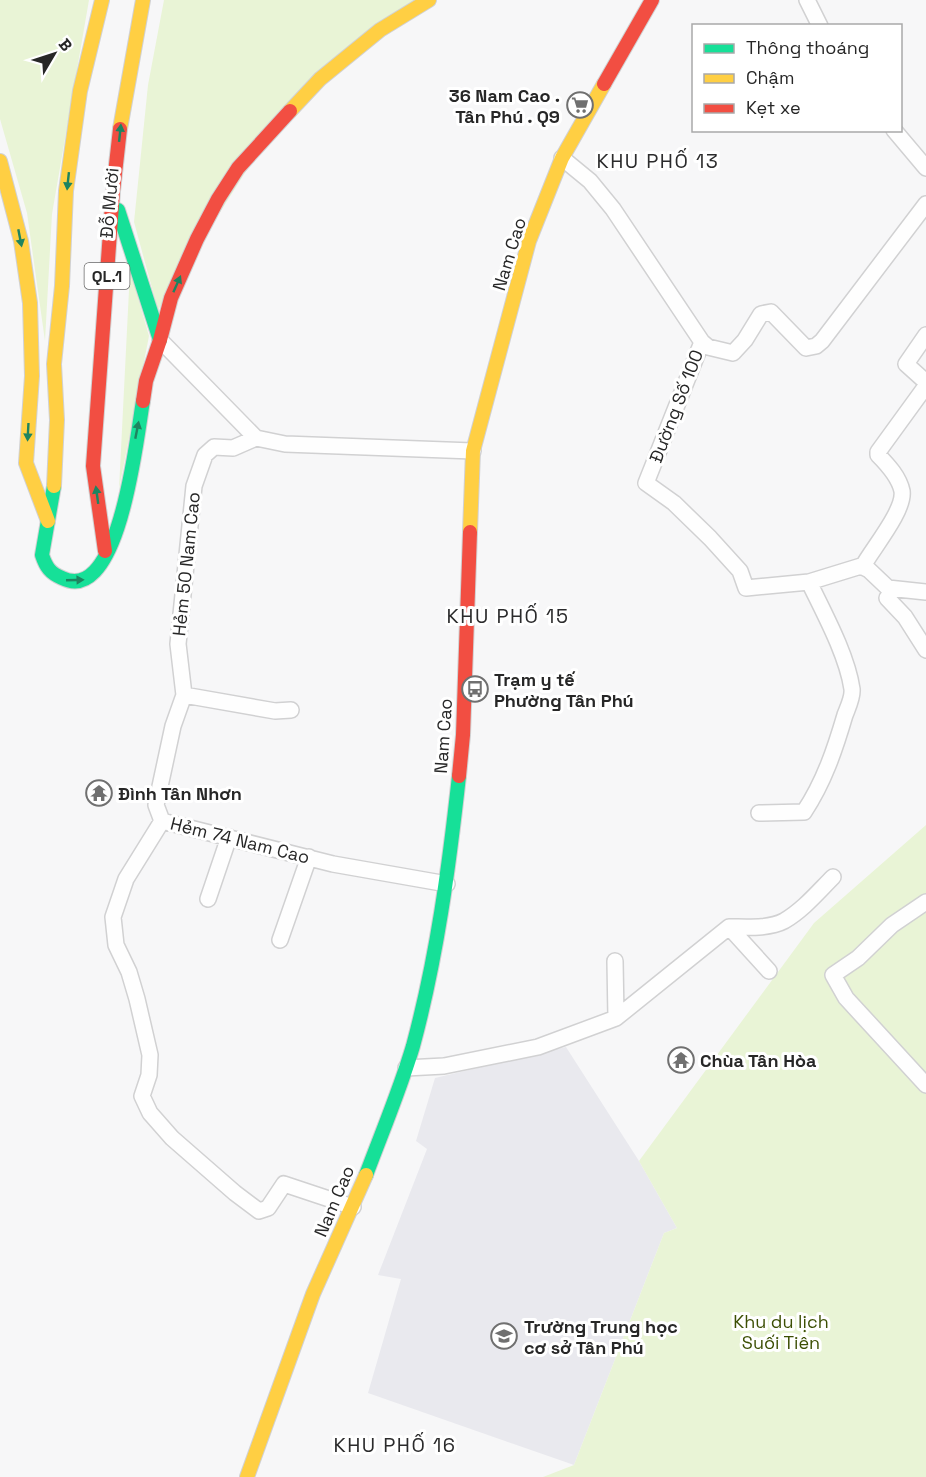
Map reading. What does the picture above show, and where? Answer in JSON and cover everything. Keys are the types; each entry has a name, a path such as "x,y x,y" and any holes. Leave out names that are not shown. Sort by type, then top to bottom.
{"main road":[{"name":"Đỗ Mười","path":"102,0 80,91 68,181 62,286 54,364 57,420 54,483 42,555 51,573 69,582 89,578 103,562 128,493 146,381 160,340"},
{"path":"94,95 113,0"},
{"name":"Nam Cao","path":"247,1477 313,1294 352,1207 406,1068 439,934 447,884 463,735 473,451 529,241 562,158 652,0"},
{"path":"229,208 246,176 303,111 348,66 435,1"},
{"path":"160,340 171,298 197,239 218,199 238,168 320,80 380,30 435,1"},
{"name":"Đỗ Mười","path":"149,3 149,46"},
{"name":"Đỗ Mười","path":"105,553 93,466 113,191 121,117 149,3"},
{"path":"0,161 18,227 32,323 27,463 29,475 48,521"},
{"path":"113,191 123,230 160,340"},
{"name":"Đỗ Mười","path":"122,262 127,197"},
{"name":"Đỗ Mười","path":"57,420 65,370 79,210"},
{"path":"160,340 201,264"},
{"path":"111,494 116,527"}],"street":[{"path":"807,0 819,24"},
{"path":"896,132 926,168"},
{"name":"Đường Số 100","path":"562,158 590,181 613,208 702,342 646,483 674,503 710,538 740,571 746,588 809,582"},
{"path":"702,342 708,347 733,353 745,340 760,314 771,312 806,348 816,346 926,204"},
{"path":"759,813 804,812 822,780 836,746 852,691 848,671 809,582 863,566 895,518 902,492 897,479 878,452 926,384 906,364 926,335"},
{"path":"160,340 256,438 285,444 473,451"},
{"name":"Hẻm 50 Nam Cao","path":"184,695 178,644 194,486 205,455 214,447 232,448 256,438"},
{"path":"863,566 888,593 926,650"},
{"path":"888,593 926,592"},
{"path":"184,695 275,711 291,710"},
{"name":"Hẻm 74 Nam Cao","path":"184,695 173,726 156,806 162,821 333,864 447,884"},
{"path":"162,821 126,879 113,917 116,945 134,990 150,1055 149,1075 142,1096 150,1113 172,1138 259,1211 268,1208 284,1184 352,1207"},
{"path":"208,899 229,837"},
{"path":"280,940 309,857"},
{"path":"406,1068 444,1066 538,1047 616,1018 729,927 757,927 783,922 805,905 833,877"},
{"path":"926,902 892,925 858,958 833,975 846,998 926,1085"},
{"path":"729,927 769,971"},
{"path":"615,961 616,1018"}],"shaded area":[{"name":"Trường Trung học cơ sở Tân Phú","path":"566,1047 639,1161 677,1228 664,1233 574,1465 368,1393 401,1279 378,1275 427,1149 416,1141 435,1078"}],"green space":[{"path":"0,0 89,0 52,214 45,341 27,213 0,119"},
{"path":"164,0 417,0 293,97 158,310 134,222 148,85"},
{"path":"130,270 149,336 119,489"},
{"name":"Khu du lịch Suối Tiên","path":"926,825 926,1477 543,1477 574,1465 664,1233 677,1228 639,1161 814,923"}],"traffic: fast":[{"path":"118,210 160,340"},
{"path":"54,486 42,555 54,574 62,578 82,580 98,567 112,543 130,479 143,401"},
{"path":"366,1175 413,1046 429,979 441,912 459,776"}],"traffic: slow":[{"path":"54,486 57,420 54,364 62,286 66,191 80,91 102,0"},
{"path":"120,129 143,0"},
{"path":"290,111 320,79 380,30 429,0"},
{"path":"470,532 473,451 529,241 562,158 604,84"},
{"path":"0,161 21,241 30,303 32,376 26,463 48,521"},
{"path":"247,1477 313,1294 366,1175"}],"traffic: jam":[{"path":"604,84 652,0"},
{"path":"143,401 146,381 171,298 197,239 218,199 238,168 290,111"},
{"path":"105,551 93,466 113,191 120,129"},
{"path":"459,776 463,735 470,532"}],"place":[{"name":"36 Nam Cao . Tân Phú . Q9","path":"580,105"},
{"name":"Trạm y tế Phường Tân Phú","path":"475,689"},
{"name":"Đình Tân Nhơn","path":"99,793"},
{"name":"Chùa Tân Hòa","path":"681,1060"},
{"name":"Trường Trung học cơ sở Tân Phú","path":"504,1336"}],"district":[{"name":"KHU PHỐ 13","path":"658,161"},
{"name":"KHU PHỐ 15","path":"508,616"},
{"name":"KHU PHỐ 16","path":"395,1445"}]}
